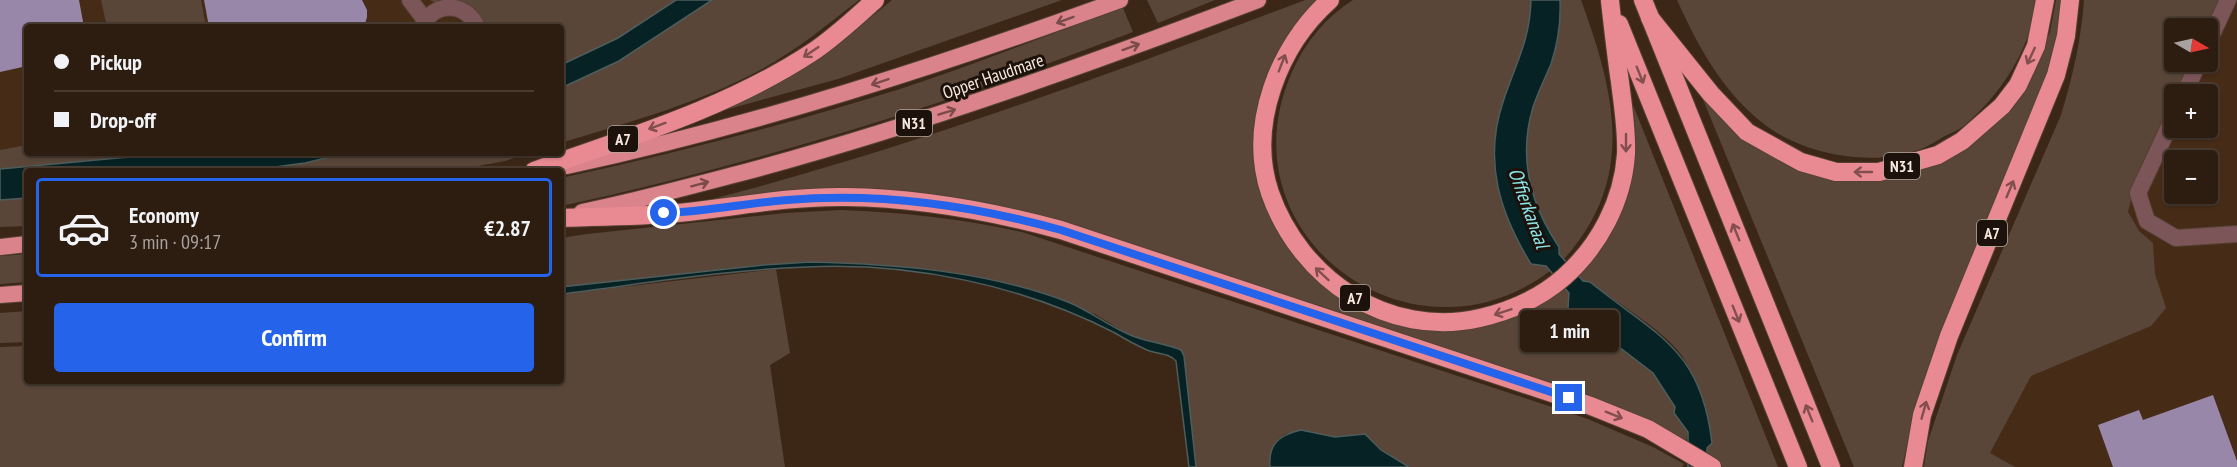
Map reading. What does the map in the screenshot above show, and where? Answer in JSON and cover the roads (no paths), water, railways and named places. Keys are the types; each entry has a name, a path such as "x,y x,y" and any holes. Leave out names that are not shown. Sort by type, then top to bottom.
{"highway":[{"name":"A7","path":"542,168 712,106 766,80 813,52 875,0"},
{"name":"Opper Haudmare","path":"557,168 739,125 847,93 1120,0"},
{"name":"Opper Haudmare","path":"564,216 632,202 823,151 975,104 1258,0"},
{"name":"A7","path":"1330,0 1300,32 1285,54 1274,85 1265,119 1264,152 1270,191 1288,231 1299,248 1322,274 1351,296 1387,314 1407,319 1450,323 1500,314 1555,285 1576,267 1599,236 1613,208 1626,156 1626,117 1610,1"},
{"path":"1643,0 1831,467"},
{"name":"N31","path":"1650,18 1711,94 1747,132 1801,162 1836,172 1879,172 1938,154 1962,141 1993,115 2018,84 2036,46 2045,0"},
{"name":"A7","path":"1913,467 1922,415 1948,336 2056,75 2067,36 2070,0"},
{"name":"A7","path":"1610,1 1798,467"},
{"name":"N31","path":"564,217 685,213 785,200 845,197 948,204 997,213 1061,230 1591,406 1648,429 1710,466"},
{"path":"0,247 24,244"},
{"path":"0,295 24,293"}],"street":[{"path":"410,0 424,24 433,12 443,7 455,7 466,11 476,24"},
{"path":"2218,22 2228,0"},
{"path":"2164,137 2138,193 2147,221 2176,238 2237,234"}],"water":[{"path":"676,0 712,0 619,61 564,87 564,64 618,38"},
{"name":"Offierkanaal","path":"1531,0 1560,0 1558,32 1553,56 1535,101 1529,126 1527,162 1534,197 1559,247 1559,254 1583,281 1590,282 1655,332 1672,347 1686,365 1698,385 1706,411 1712,443 1707,448 1707,467 1688,467 1688,432 1674,413 1675,407 1653,373 1568,308 1569,293 1546,266 1531,264 1503,206 1495,166 1497,124 1525,41"},
{"path":"140,156 334,156 268,168 24,168 24,198 0,200 0,169"},
{"path":"810,262 875,265 973,276 1037,291 1068,302 1128,334 1181,350 1184,356 1196,467 1189,467 1176,361 1173,358 1147,350 1079,316 1004,290 925,273 846,266 745,271 564,294 564,287"},
{"path":"1301,430 1335,437 1365,434 1381,450 1409,467 1270,467 1271,452 1276,442"}]}
